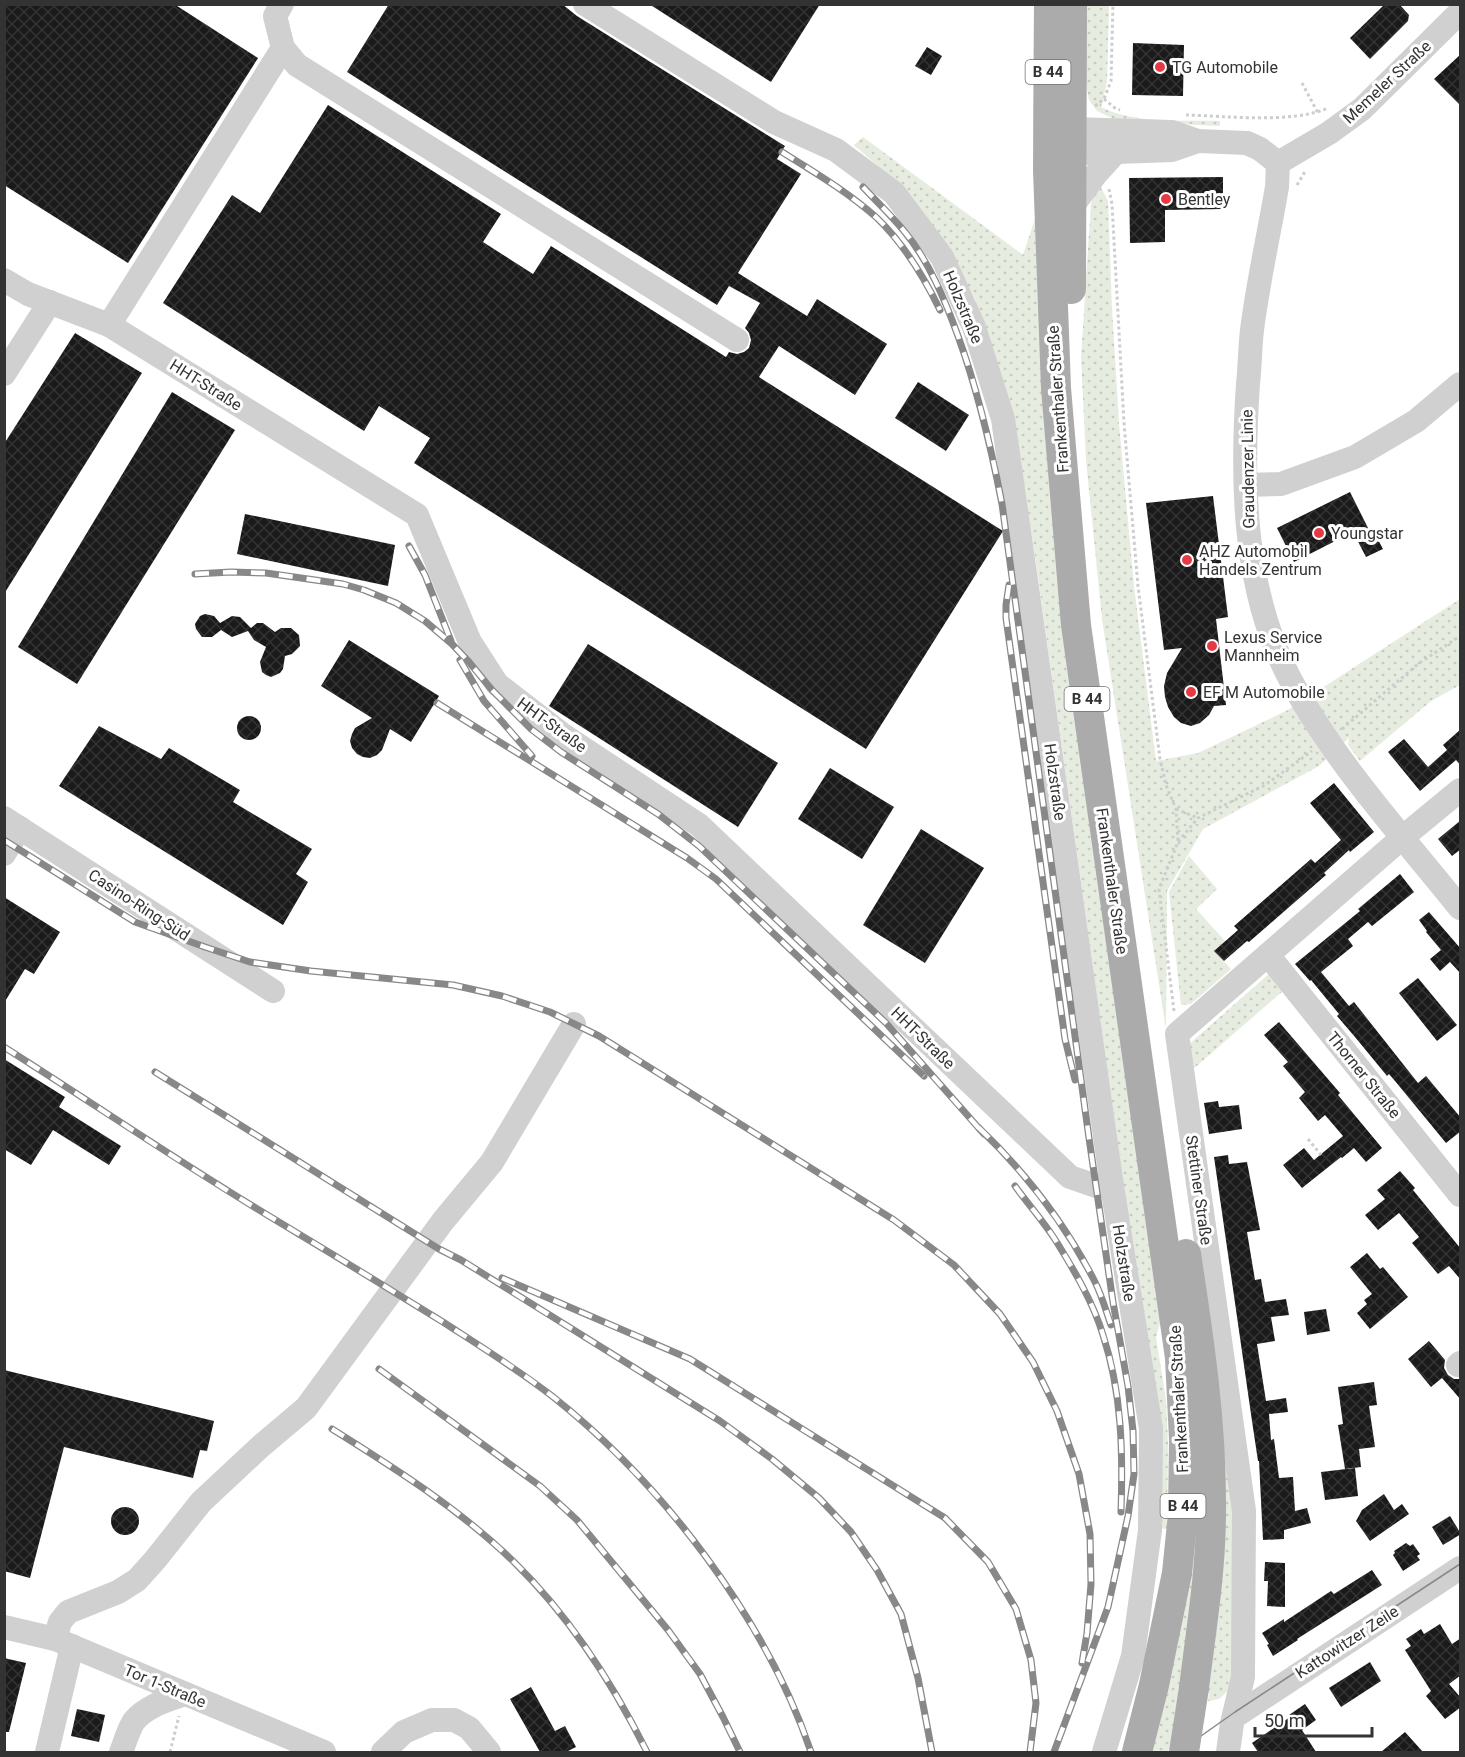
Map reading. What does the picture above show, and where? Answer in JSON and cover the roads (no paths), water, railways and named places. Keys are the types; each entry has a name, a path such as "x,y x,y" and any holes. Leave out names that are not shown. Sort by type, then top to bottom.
{"main road":[{"name":"Frankenthaler Straße","path":"1049,4 1070,137 1071,386 1092,620 1201,1354 1209,1438 1211,1512 1209,1571 1184,1752"},
{"name":"Frankenthaler Straße","path":"1072,4 1070,137 1056,388 1076,624 1180,1358 1184,1439 1183,1514 1177,1573 1154,1685 1137,1752"}],"street":[{"path":"282,4 275,16 283,48 297,64 737,340"},
{"name":"Holzstraße","path":"585,4 774,122 836,150 894,193 942,257 974,327 1003,419 1150,1429 1150,1530 1133,1656 1104,1752"},
{"name":"Memeler Straße","path":"1278,163 1329,133 1362,110 1451,12"},
{"path":"109,325 283,48"},
{"path":"1070,137 1172,132 1198,141 1247,143 1260,149 1278,163"},
{"path":"1070,137 1090,153 1172,150 1198,141"},
{"path":"1072,207 1096,174 1116,152"},
{"name":"Graudenzer Linie","path":"1278,163 1277,187 1252,330 1245,429 1249,542 1260,595 1270,633 1288,675 1326,741 1461,908"},
{"name":"HHT-Straße","path":"4,280 28,294 109,325 417,515 470,642 497,684 563,735 699,825 1070,1177 1096,1186 1113,1186"},
{"path":"4,374 50,302"},
{"path":"1246,485 1281,484 1354,457 1416,421 1461,384"},
{"path":"1268,955 1403,837 1461,790"},
{"path":"4,854 12,823"},
{"name":"Casino-Ring-Süd","path":"12,823 273,991"},
{"name":"Stettiner Straße","path":"1228,1752 1243,1677 1244,1511 1177,1034 1268,955"},
{"name":"Thorner Straße","path":"1268,955 1461,1195"},
{"path":"47,1752 64,1643 60,1622 68,1612 118,1592 137,1580 201,1502 306,1408 443,1221 492,1162 574,1024"},
{"name":"Kattowitzer Zeile","path":"1234,1717 1461,1568"},
{"name":"Tor 1-Straße","path":"4,1627 64,1643 324,1752"},
{"path":"121,1752 134,1722 141,1715 158,1704 185,1694"},
{"path":"383,1752 404,1732 432,1720 454,1720 469,1728 489,1752"}],"tram line":[{"path":"1182,1752 1235,1712 1460,1564"}],"railway":[{"path":"782,152 843,191 877,218 896,238 912,261 940,310"},
{"path":"863,187 913,243 936,281 948,309 978,398 993,461 1002,504 1089,1138 1128,1386 1133,1431 1134,1474 1128,1516 1108,1607 1054,1752"},
{"path":"409,546 425,575 451,641"},
{"path":"195,574 266,573 343,584 396,603 425,621 452,644 492,690 531,729 561,752 658,814 699,846 886,1023 984,1134"},
{"path":"1009,585 1006,618 1065,1039 1075,1080"},
{"path":"460,660 484,701 532,756"},
{"path":"437,703 687,858 716,879 924,1076"},
{"path":"4,840 135,922 250,962 311,971 453,985 502,996 550,1012 599,1036 894,1220 954,1265 1000,1314 1033,1362 1057,1411 1079,1474 1090,1534 1091,1584 1082,1663"},
{"path":"4,1047 198,1172 485,1349 552,1396 593,1431 633,1470 670,1512 706,1557 738,1604 767,1652 791,1702 811,1752"},
{"path":"155,1072 720,1421 772,1459 819,1498 851,1532 877,1570 901,1614 918,1678 932,1752"},
{"path":"979,1128 1028,1181 1058,1220 1095,1282 1111,1325"},
{"path":"1015,1186 1070,1263 1103,1335 1118,1401 1122,1467 1121,1512"},
{"path":"502,1278 690,1359 945,1518 988,1562 1016,1609 1031,1660 1036,1703 1030,1752"},
{"path":"379,1369 540,1486 577,1520 668,1630 700,1674 740,1752"},
{"path":"332,1429 404,1475 450,1508 473,1525 515,1563 554,1606 589,1652 620,1701 647,1752"}],"place":[{"name":"TG Automobile","path":"1160,67"},
{"name":"Bentley","path":"1166,199"},
{"name":"Youngstar","path":"1319,533"},
{"name":"AHZ Automobil Handels Zentrum","path":"1187,560"},
{"name":"Lexus Service Mannheim","path":"1212,646"},
{"name":"EF M Automobile","path":"1191,692"}]}
